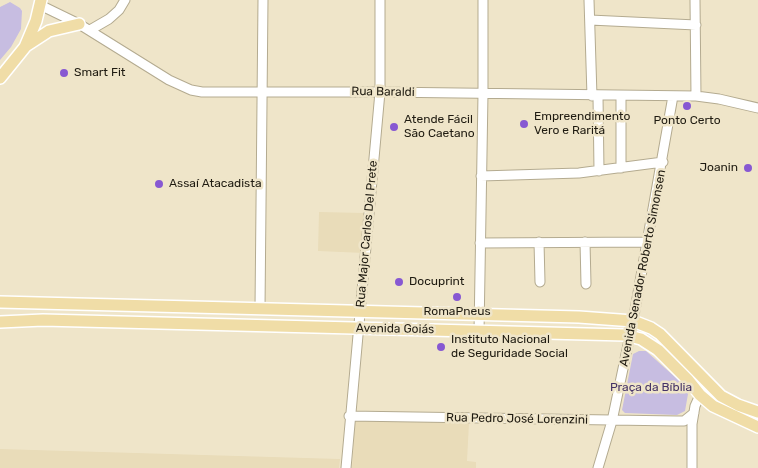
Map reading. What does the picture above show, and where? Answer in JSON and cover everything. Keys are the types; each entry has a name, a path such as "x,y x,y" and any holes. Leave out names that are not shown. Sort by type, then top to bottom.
{"main road":[{"path":"0,78 25,47 33,30 37,2"},
{"path":"25,47 49,31 79,24"},
{"name":"Avenida Goiás","path":"0,302 260,308 479,332 630,336 646,342 658,350 700,395 721,411 758,427"},
{"name":"Avenida Goiás","path":"0,322 43,320 359,319 421,313 579,317 633,321 651,328 660,334 716,392 729,400 758,412"}],"street":[{"path":"90,30 109,19 119,10 125,0"},
{"path":"260,308 263,0"},
{"name":"Rua Major Carlos Del Prete","path":"346,468 349,416 380,92 380,0"},
{"path":"479,332 483,0"},
{"path":"589,0 599,171"},
{"path":"695,0 696,96"},
{"name":"Rua Baraldi","path":"37,2 90,30 169,80 186,88 209,92 696,96 758,108"},
{"path":"590,20 696,25"},
{"path":"621,96 621,168"},
{"name":"Avenida Senador Roberto Simonsen","path":"598,468 612,422 630,336 674,96"},
{"path":"481,176 560,174 599,171 663,162"},
{"path":"539,242 540,282"},
{"path":"585,242 586,284"},
{"path":"480,243 648,242"},
{"path":"692,468 694,413 697,400 710,385"},
{"path":"692,430 684,421 694,413"},
{"name":"Rua Pedro José Lorenzini","path":"349,416 612,422 684,421"}],"shaded area":[{"path":"319,212 365,213 364,253 318,251"},
{"path":"353,420 469,423 467,461 476,462 476,468 352,468 354,439 351,438"},
{"path":"0,449 340,459 339,468 0,468"}],"green space":[{"path":"10,2 22,11 21,29 11,47 0,60 0,7"},
{"name":"Praça da Bíblia","path":"639,351 646,351 684,385 688,394 685,411 677,415 625,413 622,410 633,354"}],"place":[{"name":"Smart Fit","path":"64,73"},
{"name":"Ponto Certo","path":"687,106"},
{"name":"Empreendimento Vero e Raritá","path":"524,124"},
{"name":"Atende Fácil São Caetano","path":"394,127"},
{"name":"Joanin","path":"748,168"},
{"name":"Assaí Atacadista","path":"159,184"},
{"name":"Docuprint","path":"399,282"},
{"name":"RomaPneus","path":"457,297"},
{"name":"Instituto Nacional de Seguridade Social","path":"441,347"}]}
